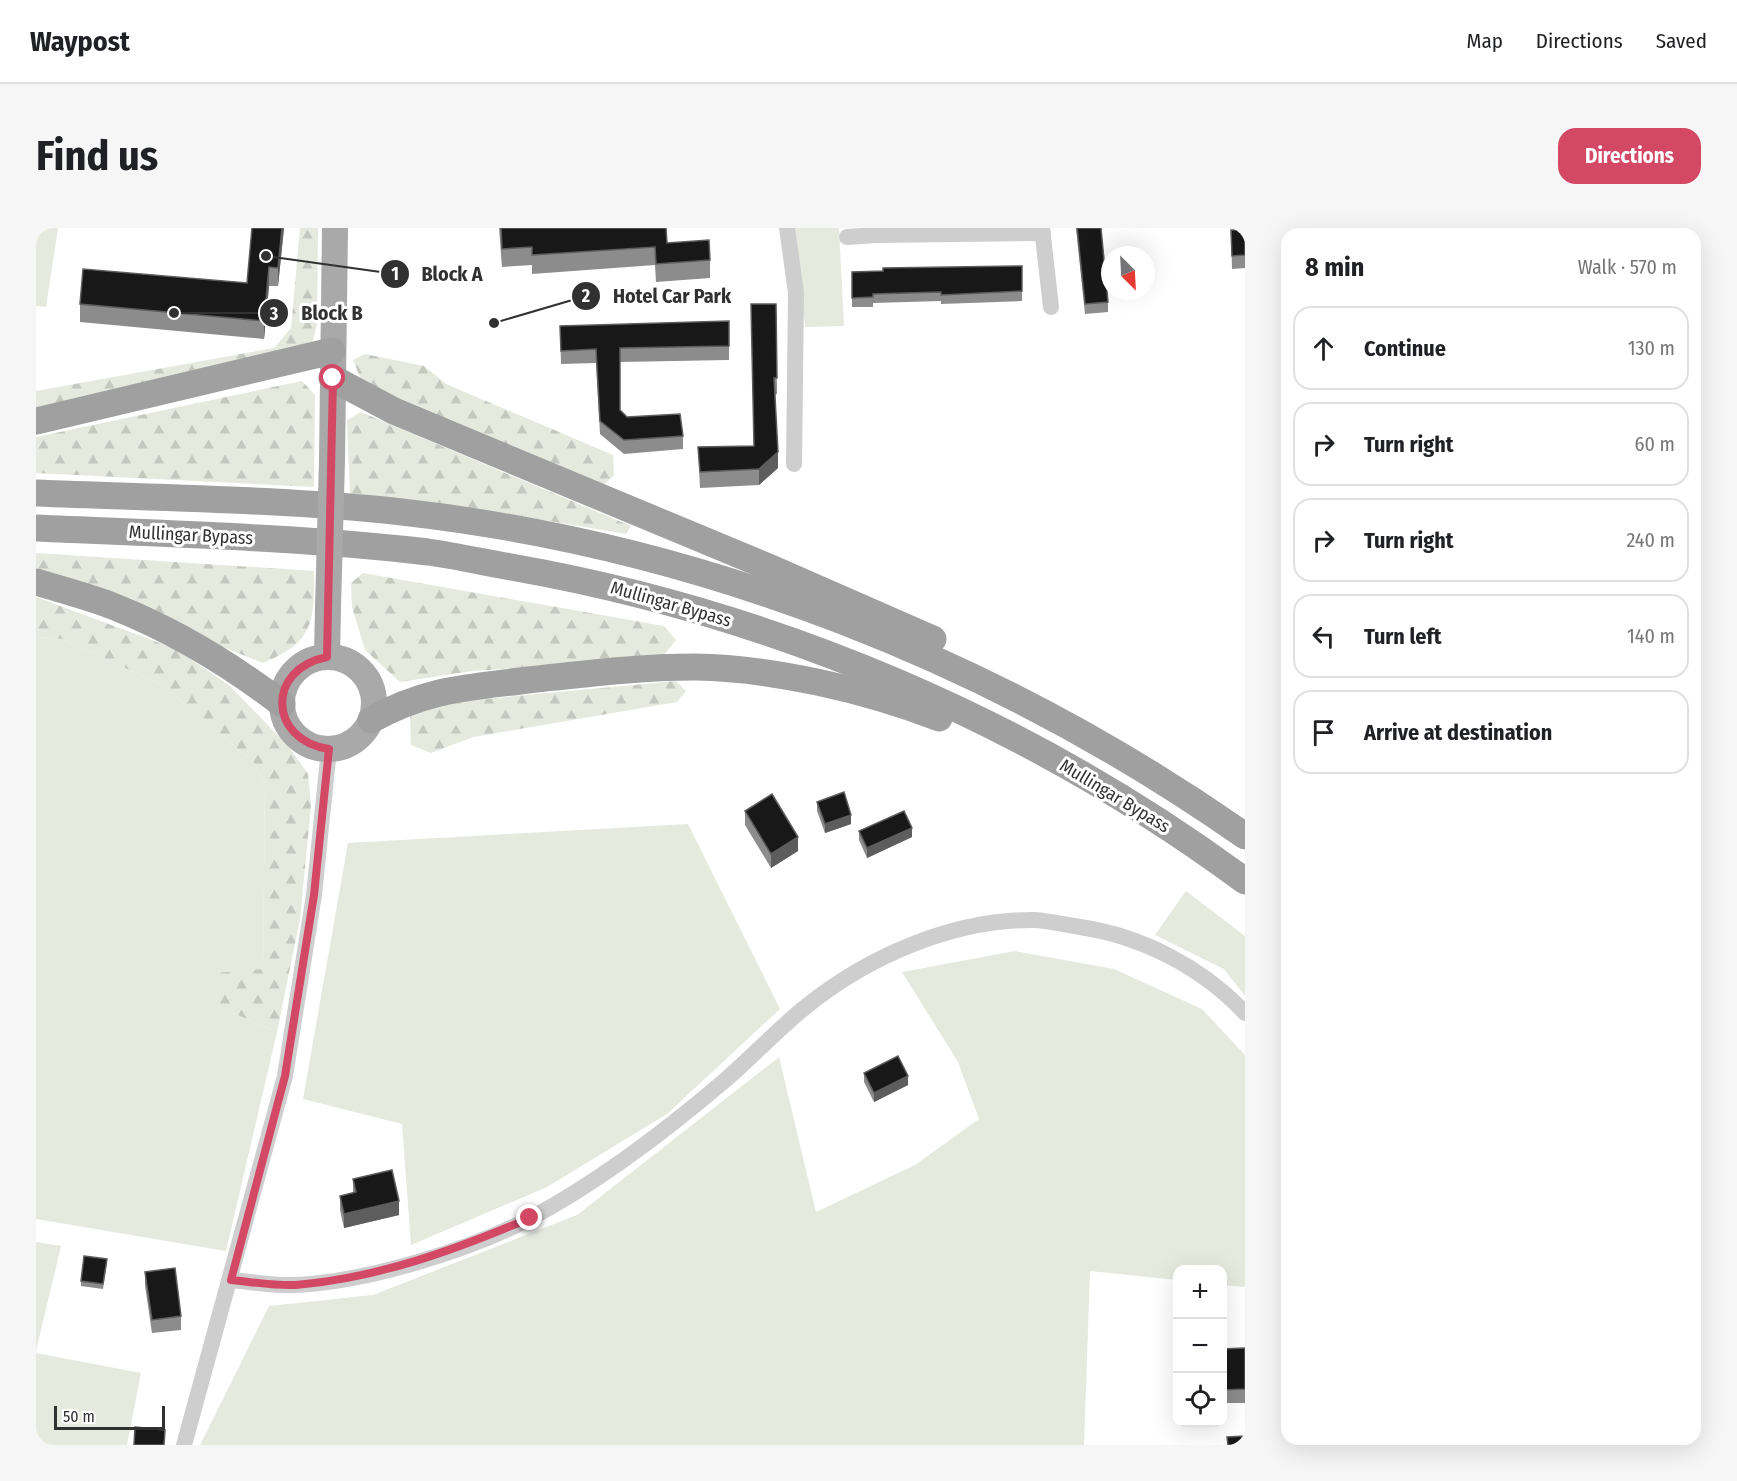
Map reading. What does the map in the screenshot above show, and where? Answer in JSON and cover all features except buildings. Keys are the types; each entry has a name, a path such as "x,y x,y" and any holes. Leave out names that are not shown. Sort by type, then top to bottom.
{"highway":[{"path":"36,421 332,364 394,411 774,569 963,653 1173,773 1190,798"},
{"name":"Mullingar Bypass","path":"36,493 294,504 402,512 515,530 604,548 725,581 821,614 900,645 1003,691 1089,737 1190,798 1245,836"},
{"name":"Mullingar Bypass","path":"36,528 291,540 431,552 562,576 678,604 784,638 892,680 1007,733 1152,817 1245,881"},
{"path":"36,582 115,607 198,648 236,670 282,704"},
{"path":"371,720 426,694 561,676 622,670 697,667 756,673 836,688 920,711 978,734 1060,777 1152,817"}],"main road":[{"path":"327,657 335,228"},
{"path":"327,657 342,659 355,666 366,676 373,698 371,720 353,742 329,749 313,747 300,740 287,724 282,704 284,689 290,677 306,663 327,657"}],"street":[{"path":"787,228 796,293 794,464"},
{"path":"847,237 876,232 1042,230 1051,308"},
{"path":"184,1445 285,1076 311,918 329,749"},
{"path":"231,1280 294,1285 375,1273 468,1245 530,1218 644,1148 725,1081 803,1009 832,986 898,949 966,928 1001,921 1037,920 1107,931 1141,942 1202,975 1230,997 1245,1013"}],"green space":[{"path":"36,228 58,228 46,307 36,306"},
{"path":"300,228 318,228 317,325 312,343 36,412 36,391 274,348 291,328"},
{"path":"795,228 839,228 844,326 805,327"},
{"path":"365,354 424,366 446,384 613,455 614,475 603,486 364,387 353,360"},
{"path":"302,381 315,395 314,487 36,473 36,437"},
{"path":"361,412 631,526 626,534 496,512 350,494 347,420"},
{"path":"36,553 314,571 311,617 302,638 280,655 263,663 36,572"},
{"path":"363,573 664,626 676,640 661,659 472,671 400,682 365,650 352,607 351,583"},
{"path":"36,597 176,649 230,686 289,747 308,774 311,806 300,919 277,1032 217,1006 215,973 263,969 265,783 253,762 162,685 62,639 36,637"},
{"path":"36,637 62,639 162,685 253,762 265,783 263,970 216,973 217,1006 277,1032 226,1251 36,1219"},
{"path":"676,681 686,691 677,702 473,737 431,753 411,745 410,715 432,704"},
{"path":"688,824 780,1009 667,1114 547,1187 411,1245 402,1124 303,1099 348,843"},
{"path":"1186,891 1245,936 1245,996 1224,969 1155,935"},
{"path":"1015,951 1114,969 1202,1009 1245,1055 1245,1287 1227,1285 1227,1265 1173,1265 1173,1280 1090,1271 1084,1445 200,1445 269,1306 373,1295 577,1215 779,1057 816,1212 915,1165 979,1119 958,1062 902,972"},
{"path":"36,1242 61,1246 36,1351"},
{"path":"36,1353 141,1373 127,1445 36,1445"}],"place":[{"name":"Block A","path":"266,256"},
{"name":"Block B","path":"174,313"},
{"name":"Hotel Car Park","path":"494,323"}],"route":[{"path":"333,378 327,657 300,666 290,677 284,689 282,704 284,717 300,740 313,747 329,749 314,895 285,1076 231,1280 294,1285 375,1273 468,1245 530,1218"}]}
